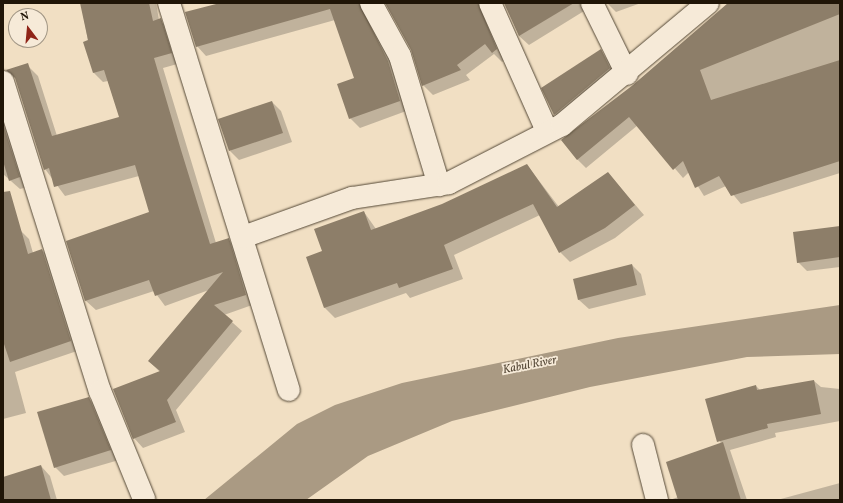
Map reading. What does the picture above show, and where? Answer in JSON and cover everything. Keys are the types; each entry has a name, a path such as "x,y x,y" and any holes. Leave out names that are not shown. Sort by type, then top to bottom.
{"street":[{"path":"169,3 243,237 289,390"},
{"path":"371,3 400,56 439,185"},
{"path":"490,3 547,131"},
{"path":"592,3 627,74"},
{"path":"243,237 352,198 449,183 547,131 562,125 627,74 708,3"},
{"path":"3,82 100,391 144,499"},
{"path":"643,445 657,500"}],"water":[{"name":"Kabul River","path":"840,305 840,354 747,357 590,387 452,421 368,456 306,500 204,500 297,424 335,405 402,383 618,338"}],"building":[{"path":"80,3 149,3 153,21 161,18 172,53 154,58 181,150 210,244 229,238 246,295 214,305 233,321 167,400 176,422 133,439 113,389 160,371 148,361 223,272 155,296 149,280 85,301 66,241 149,212 135,165 54,187 49,168 44,170 15,78 6,70 28,63 52,136 119,117 104,70 93,73 83,42 88,40"},
{"path":"220,3 359,3 388,61 400,101 349,119 337,84 354,78 330,9 196,47 185,12"},
{"path":"385,3 478,3 497,49 492,53 485,44 457,65 461,70 422,86 411,50"},
{"path":"504,3 574,3 519,36"},
{"path":"728,3 840,3 840,14 700,70 711,100 840,60 840,161 731,196 719,176 695,188 683,161 673,170 629,117 577,160 561,140 633,85"},
{"path":"601,49 610,68 554,115 541,88"},
{"path":"272,101 283,133 229,151 218,119"},
{"path":"3,124 20,177 9,181 3,161"},
{"path":"527,164 557,207 608,172 635,205 605,228 559,253 533,204 444,245 453,269 399,288 397,283 324,308 306,257 322,251 314,229 364,211 371,230 442,204"},
{"path":"10,191 28,254 42,249 71,341 10,362 3,341 3,192"},
{"path":"840,226 840,257 797,263 793,232"},
{"path":"632,264 637,285 578,300 573,279"},
{"path":"814,380 821,414 767,424 768,428 717,442 705,399 756,385 757,390"},
{"path":"89,397 111,450 54,468 37,412"},
{"path":"723,442 741,500 678,500 666,462"},
{"path":"41,465 51,500 3,500 3,477"}]}
